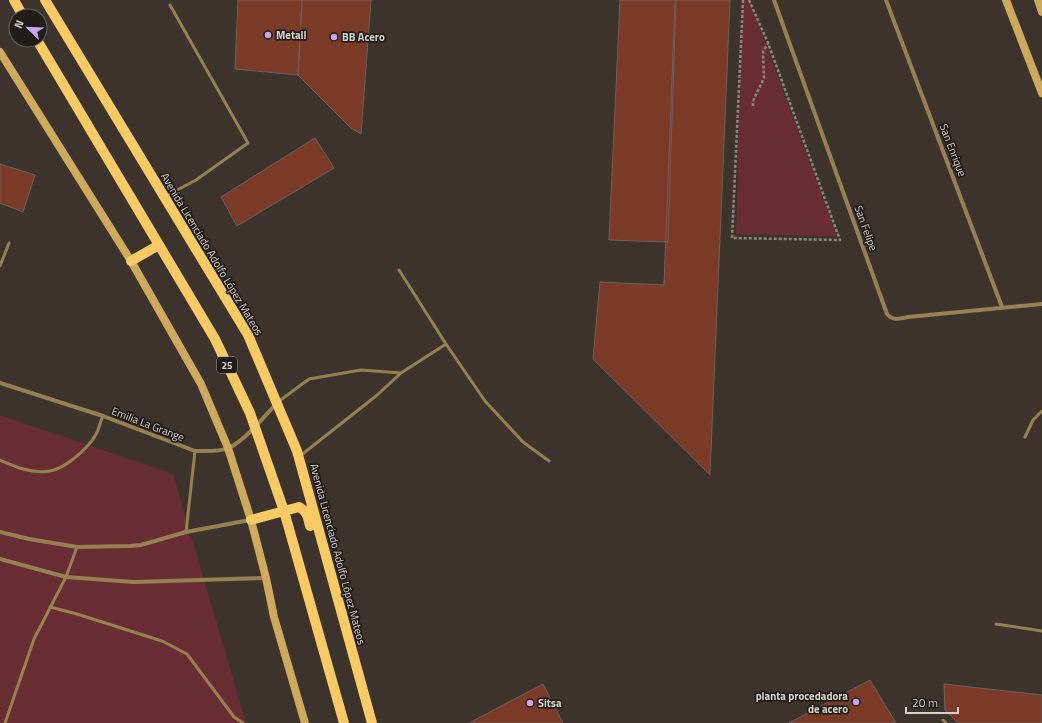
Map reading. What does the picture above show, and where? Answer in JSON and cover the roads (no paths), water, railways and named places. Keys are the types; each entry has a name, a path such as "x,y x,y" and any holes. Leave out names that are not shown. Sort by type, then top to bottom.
{"main road":[{"name":"Avenida Licenciado Adolfo López Mateos","path":"45,0 248,335 299,457 372,723"},
{"name":"25","path":"42,48 215,339 256,426 284,511 344,723"},
{"path":"131,261 159,245"},
{"path":"251,520 299,507 304,510 307,515 316,546 327,561"}],"street":[{"name":"San Felipe","path":"774,0 887,314 894,319 897,319 1042,304"},
{"name":"San Enrique","path":"886,0 1002,307"},
{"path":"1006,0 1042,93"},
{"path":"1038,0 1042,12"},
{"path":"0,52 131,261 201,384 228,448 251,520 266,578 274,617 303,723"},
{"name":"Emilia La Grange","path":"0,383 103,416 195,451 211,451 228,448 256,426 277,403"},
{"path":"0,532 29,539 77,547 141,545 186,532 251,520"},
{"path":"0,559 66,577 134,582 266,578"}],"lane":[{"path":"164,197 196,180 248,143 170,4"},
{"path":"0,266 9,243"},
{"path":"398,270 484,401 523,442 548,461"},
{"path":"299,457 376,396 401,373 446,344"},
{"path":"277,403 309,379 361,370 401,373"},
{"path":"1025,437 1034,420 1042,411"},
{"path":"0,460 23,470 36,472 52,471 67,464 91,443 103,416"},
{"path":"186,532 195,451"},
{"path":"5,723 34,639 66,577 77,547"},
{"path":"50,607 162,641 187,654 234,717 243,723"},
{"path":"996,624 1042,631"},
{"path":"943,720 946,723"}],"place":[{"name":"Metall","path":"268,35"},
{"name":"BB Acero","path":"334,37"},
{"name":"planta procedadora de acero","path":"856,702"},
{"name":"Sitsa","path":"530,703"}]}
